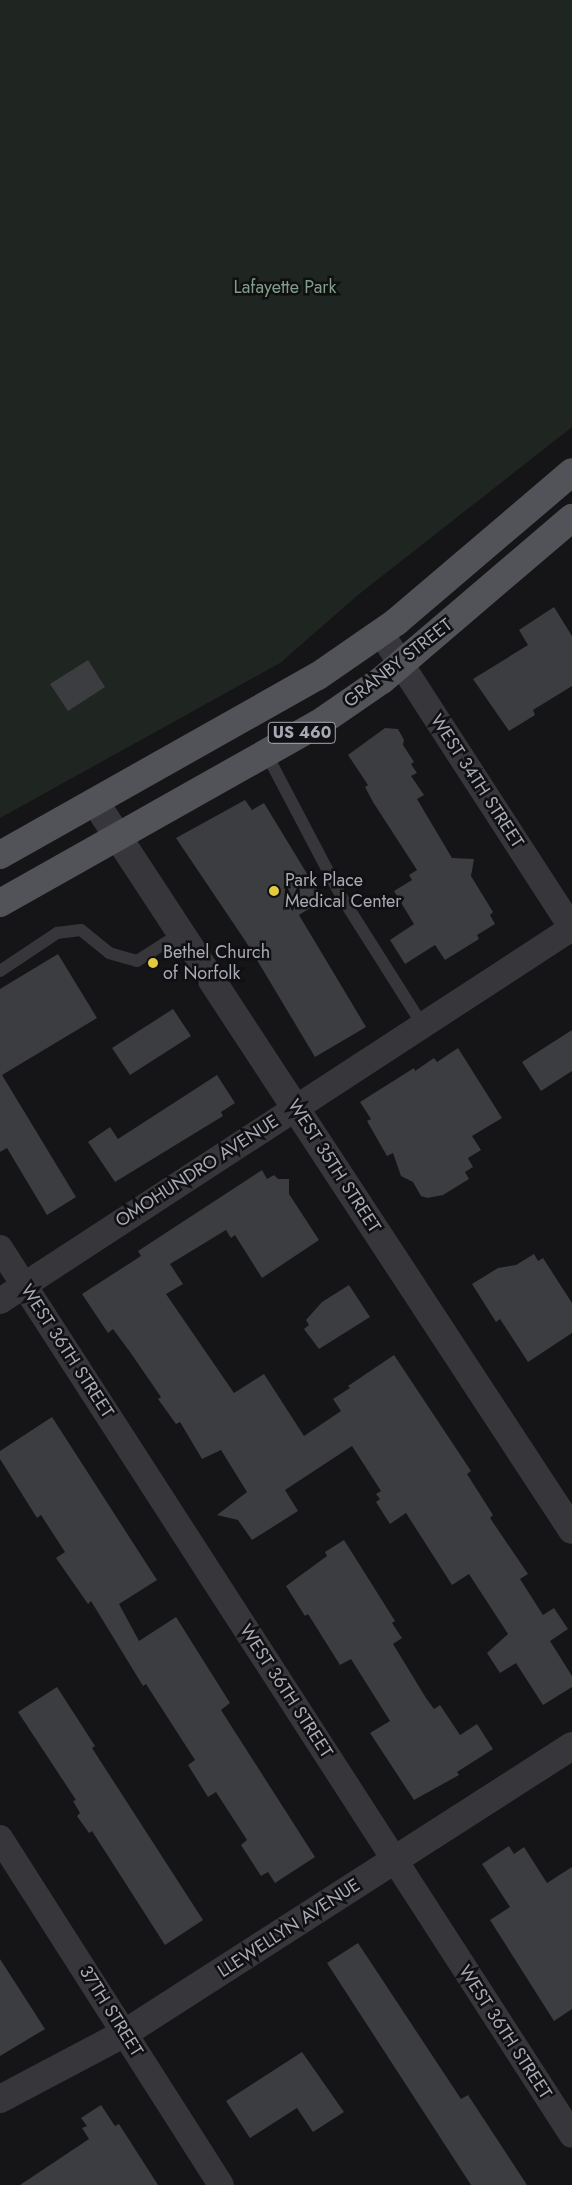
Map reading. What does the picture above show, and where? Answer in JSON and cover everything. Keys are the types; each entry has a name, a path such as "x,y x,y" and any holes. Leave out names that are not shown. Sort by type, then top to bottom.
{"main road":[{"name":"GRANBY STREET","path":"0,855 285,696 381,633 572,472"},
{"name":"GRANBY STREET","path":"0,902 318,724 401,664 572,518"}],"street":[{"name":"WEST 34TH STREET","path":"381,633 572,928"},
{"name":"WEST 35TH STREET","path":"95,802 572,1530"},
{"name":"OMOHUNDRO AVENUE","path":"0,1301 295,1106 572,928"},
{"name":"WEST 36TH STREET","path":"0,1248 572,2135"},
{"name":"LLEWELLYN AVENUE","path":"0,2100 125,2032 572,1746"},
{"name":"37TH STREET","path":"0,1838 221,2185"}],"lane":[{"path":"266,753 341,896 422,1024"},
{"path":"0,971 57,933 81,930 109,953 137,961 181,933"}],"green space":[{"name":"Lafayette Park","path":"0,0 572,0 572,427 358,595 280,663 0,818"}],"building":[{"path":"554,607 572,636 572,686 533,710 535,715 509,731 473,679 528,645 519,630"},
{"path":"88,660 105,687 68,711 50,684"},
{"path":"385,728 398,729 404,740 403,745 414,762 411,764 417,773 411,776 424,795 417,799 452,858 474,859 471,876 493,912 490,915 495,924 477,935 479,939 445,960 435,945 405,964 390,940 414,924 394,891 412,880 409,875 417,870 373,802 365,787 368,785 348,755"},
{"path":"245,800 252,810 264,803 323,900 299,915 366,1027 315,1057 248,945 176,838"},
{"path":"58,954 97,1018 2,1075 76,1197 47,1215 7,1148 0,1152 0,989"},
{"path":"173,1009 191,1036 130,1075 112,1048"},
{"path":"572,1030 572,1071 541,1091 522,1062"},
{"path":"458,1048 502,1118 472,1136 481,1150 468,1158 473,1167 465,1172 469,1179 443,1195 427,1198 421,1196 413,1182 401,1176 393,1153 387,1156 367,1121 371,1119 360,1102 414,1068 415,1071 434,1058 437,1062"},
{"path":"217,1075 235,1103 221,1112 223,1116 115,1182 88,1142 110,1127 118,1139"},
{"path":"262,1170 267,1179 274,1175 278,1179 289,1179 289,1194 319,1240 262,1278 235,1235 231,1238 226,1230 170,1264 183,1284 166,1294 234,1393 264,1374 304,1436 341,1411 333,1399 350,1388 348,1386 394,1355 471,1471 467,1474 493,1515 490,1518 528,1574 520,1579 543,1615 554,1608 568,1629 550,1641 572,1676 572,1687 543,1705 516,1663 500,1673 487,1653 508,1634 469,1574 452,1585 406,1513 390,1524 376,1502 380,1499 376,1494 381,1491 352,1446 285,1490 298,1511 252,1540 238,1520 217,1515 247,1492 221,1450 202,1459 180,1422 176,1424 158,1399 161,1397 130,1352 113,1329 108,1333 82,1294 141,1256 138,1251"},
{"path":"534,1254 538,1261 543,1258 572,1303 572,1333 528,1362 500,1319 496,1322 472,1284 498,1268 516,1265"},
{"path":"349,1285 370,1317 319,1349 304,1329 309,1325 306,1320 322,1302"},
{"path":"52,1417 157,1580 119,1604 139,1641 176,1617 230,1703 221,1710 315,1857 275,1883 268,1872 261,1876 241,1845 247,1840 216,1792 208,1797 188,1765 195,1760 146,1684 143,1686 91,1601 88,1604 56,1558 65,1552 41,1515 37,1518 0,1459 0,1451"},
{"path":"344,1540 395,1621 392,1623 402,1638 393,1644 426,1698 434,1709 440,1705 460,1735 477,1724 493,1749 457,1772 459,1775 414,1800 370,1733 390,1721 351,1659 340,1665 308,1614 305,1616 286,1586 327,1556 325,1552"},
{"path":"57,1687 95,1746 92,1748 203,1920 165,1945 92,1831 89,1833 77,1816 80,1813 73,1801 76,1800 18,1712"},
{"path":"509,1846 514,1854 524,1847 547,1883 572,1867 572,2009 554,2021 490,1920 510,1907 482,1864"},
{"path":"358,1943 461,2099 468,2095 527,2185 471,2185 327,1963"},
{"path":"0,1959 45,2029 0,2056"},
{"path":"302,2052 344,2112 313,2132 297,2108 250,2138 226,2101"},
{"path":"101,2105 115,2126 119,2124 158,2185 20,2185 89,2139 82,2128 87,2126 81,2118"}],"place":[{"name":"Park Place Medical Center","path":"274,891"},
{"name":"Bethel Church of Norfolk","path":"153,963"}]}
